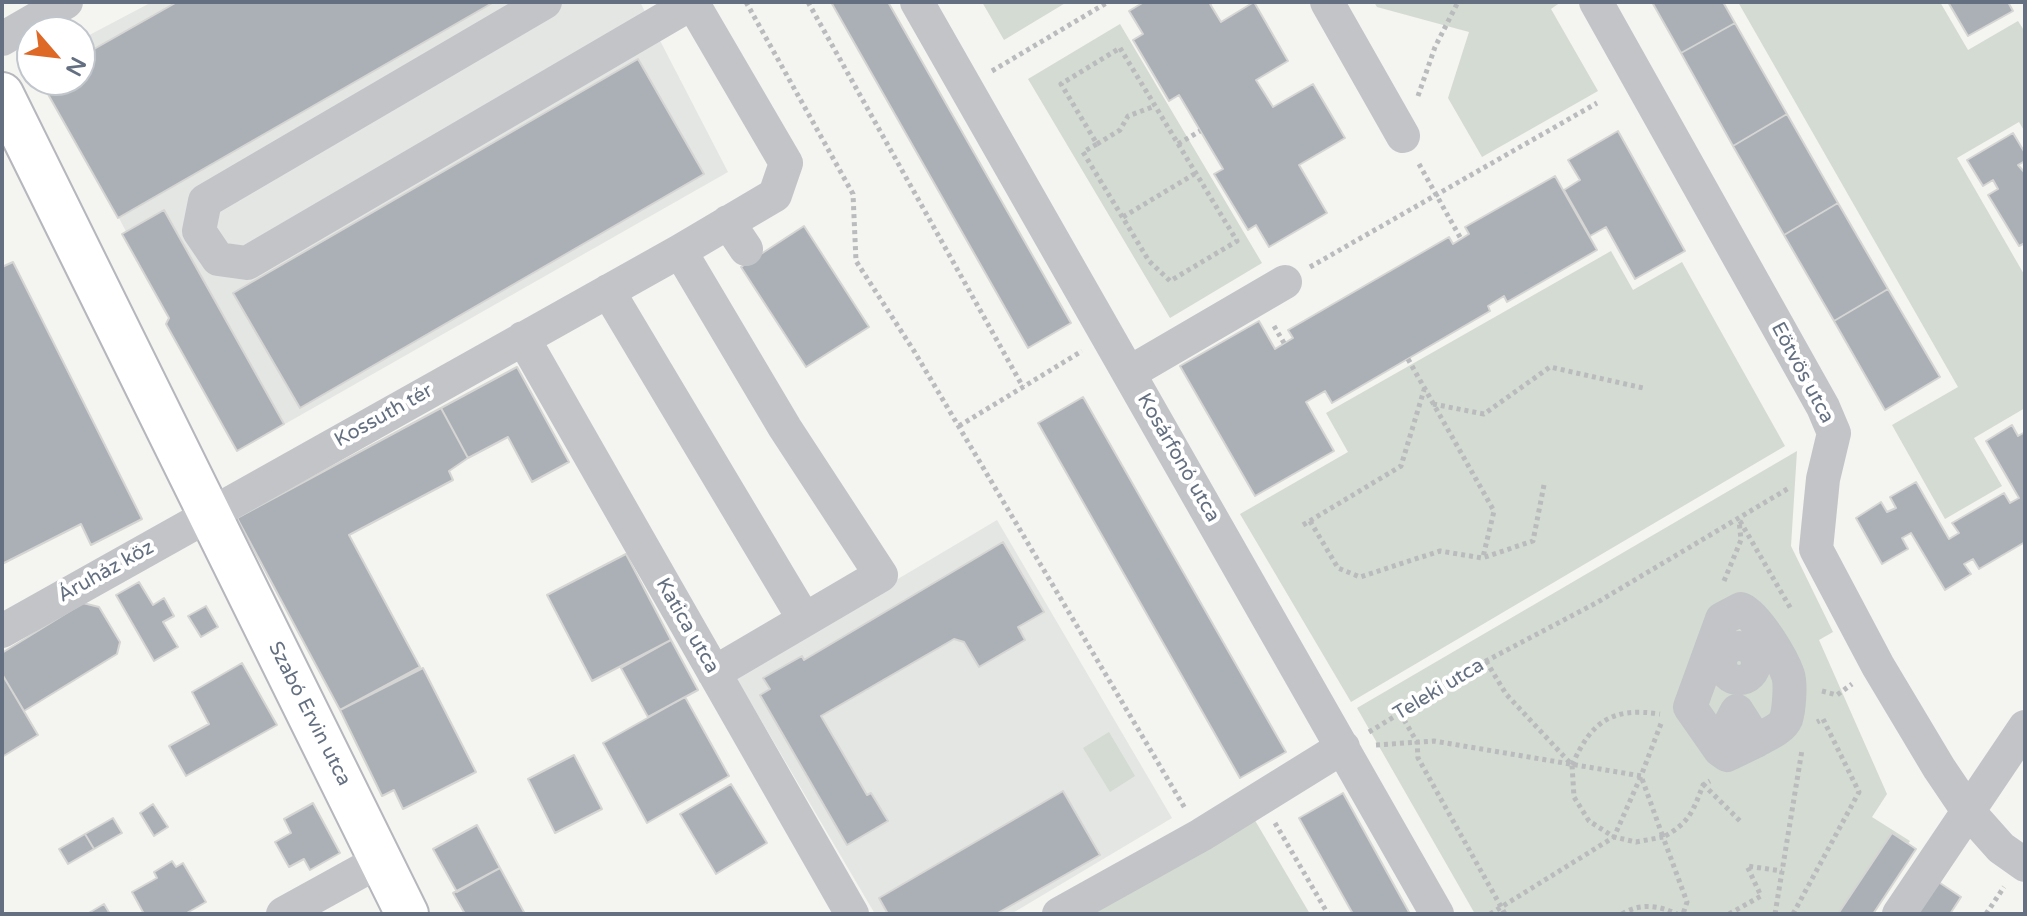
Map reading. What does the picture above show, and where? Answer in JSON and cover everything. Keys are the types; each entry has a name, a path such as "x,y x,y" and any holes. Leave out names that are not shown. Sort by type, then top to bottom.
{"main road":[{"path":"2,94 210,514"},
{"name":"Szabó Ervin utca","path":"210,514 407,914"}],"street":[{"path":"2,39 66,2"},
{"path":"545,2 205,201 199,231 218,259 247,263 692,2"},
{"name":"Kossuth tér","path":"210,514 680,251 737,236 775,195 786,163 692,2"},
{"name":"Kosárfonó utca","path":"917,2 1437,914"},
{"path":"1327,2 1403,136"},
{"name":"Eötvös utca","path":"1596,2 1823,407 1834,433 1823,479 1816,549 1878,666 1939,768 1968,811 2001,848 2025,865"},
{"path":"680,251 785,428 881,575 714,673"},
{"path":"1129,373 1285,282"},
{"path":"608,291 804,619"},
{"name":"Katica utca","path":"523,338 852,914"},
{"name":"Áruház köz","path":"2,631 210,514"},
{"path":"1714,741 1726,732 1729,678 1722,619 1741,609 1750,613 1759,625 1789,677 1787,717 1783,724 1727,755 1714,741 1690,707 1694,690 1729,678"},
{"path":"1729,678 1756,741"},
{"path":"1899,914 2025,727"},
{"path":"1059,914 1201,835 1343,747"},
{"path":"283,914 381,860"}],"path":[{"path":"746,2 853,194 856,261 914,351 1201,835"},
{"path":"808,2 1023,387"},
{"path":"966,87 1108,2"},
{"path":"1458,2 1435,47 1403,136 1461,239"},
{"path":"1097,144 1061,84 1120,48 1237,241 1170,281 1149,261 1083,152 1097,144 1120,130 1128,116 1155,106"},
{"path":"1285,282 1597,103"},
{"path":"1178,144 1200,131"},
{"path":"1123,217 1196,173"},
{"path":"959,426 1107,336"},
{"path":"1408,359 1494,511 1482,558"},
{"path":"1433,404 1484,414 1550,367 1643,388"},
{"path":"1303,525 1401,466 1425,389"},
{"name":"Teleki utca","path":"1343,747 1486,661 1596,603 1739,520 1804,479 1823,479"},
{"path":"1310,521 1338,568 1360,577 1440,551 1482,558 1533,541 1544,485"},
{"path":"1724,582 1741,540 1739,520"},
{"path":"1486,661 1506,694 1572,765"},
{"path":"1814,689 1837,695 1878,666"},
{"path":"1490,914 1614,837 1665,714 1634,710 1605,719 1584,739 1572,765 1574,797 1589,821 1614,837 1636,842 1663,837 1680,828 1694,811 1704,775"},
{"path":"1400,713 1417,742 1418,758 1505,914"},
{"path":"1793,914 1859,792 1823,719 1814,724"},
{"path":"1343,747 1434,741 1641,776"},
{"path":"1775,914 1803,743"},
{"path":"1622,914 1648,905 1680,914 1687,902 1641,776"},
{"path":"1703,785 1717,778"},
{"path":"1703,785 1742,823"},
{"path":"1261,798 1328,914"},
{"path":"1729,914 1761,896 1747,866 1782,871"}],"shaded area":[{"path":"152,2 640,2 728,172 241,449 54,96 96,96 96,32"},
{"path":"982,2 1067,2 1004,40"},
{"path":"1374,2 1561,2 1551,9 1598,91 1482,157 1448,98 1469,32 1377,7"},
{"path":"1738,2 1940,2 1968,50 2018,21 2025,32 2025,132 2019,122 1957,158 2025,276 2025,408 1974,438 2002,486 1945,519 1892,425 1958,387"},
{"path":"1120,24 1262,263 1170,318 1028,79"},
{"path":"1611,251 1633,290 1682,262 1785,446 1351,702 1240,514 1348,452 1326,413"},
{"path":"1797,451 1791,546 1833,632 1819,640 1887,794 1872,817 1910,841 1861,914 1475,914 1357,708"},
{"path":"997,520 1172,818 1011,914 875,914 735,676"},
{"path":"1109,732 1135,776 1110,792 1083,748"},
{"path":"1253,817 1310,914 1089,914"}],"building":[{"path":"177,2 494,2 118,218 49,96 96,96 96,48"},
{"path":"831,2 888,2 1071,323 1028,348"},
{"path":"1144,2 1214,2 1210,4 1221,22 1254,2 1288,61 1256,80 1273,107 1313,84 1345,138 1299,165 1327,213 1269,247 1256,225 1248,230 1214,174 1223,169 1179,95 1169,101 1133,40 1143,34 1129,11"},
{"path":"1652,2 1723,2 1735,23 1681,53"},
{"path":"1948,2 2008,2 2013,11 1968,36"},
{"path":"1735,23 1787,114 1733,146 1681,53"},
{"path":"638,59 704,174 300,408 233,293"},
{"path":"1787,114 1838,203 1784,235 1733,146"},
{"path":"1618,131 1685,251 1635,279 1606,227 1590,236 1564,190 1580,180 1568,160"},
{"path":"2013,133 2025,153 2025,161 2018,165 2025,173 2025,243 2019,246 1988,195 1998,189 1993,180 1983,186 1967,160"},
{"path":"1555,176 1597,250 1507,302 1504,296 1488,306 1490,311 1332,403 1325,391 1306,402 1334,451 1255,496 1180,366 1259,321 1275,349 1293,338 1288,330 1449,237 1453,244 1469,234 1465,227"},
{"path":"1838,203 1888,289 1834,321 1784,235"},
{"path":"164,210 284,424 237,451 166,324 169,318 122,234"},
{"path":"804,226 869,327 806,367 741,267"},
{"path":"13,262 142,519 91,545 81,524 2,564 2,267"},
{"path":"1888,289 1940,377 1885,410 1834,321"},
{"path":"517,367 569,462 532,482 508,437 468,458 441,408"},
{"path":"1083,397 1286,752 1240,778 1038,423"},
{"path":"441,408 468,458 449,471 453,480 349,535 420,667 340,710 237,518"},
{"path":"2012,425 2018,436 2025,432 2025,542 1979,569 1973,559 1964,564 1971,574 1945,590 1911,533 1902,538 1908,549 1882,564 1856,518 1881,502 1887,512 1896,508 1890,497 1916,482 1949,539 1959,533 1952,523 2004,493 2010,503 2019,498 1986,441"},
{"path":"1003,542 1044,612 1018,627 1025,640 979,667 964,642 954,639 821,716 867,795 871,793 888,821 847,845 760,695 770,689 763,678 802,656 804,660"},
{"path":"626,554 671,640 592,681 547,595"},
{"path":"139,582 153,605 164,598 174,616 163,622 178,647 154,661 116,595"},
{"path":"83,603 99,607 120,642 117,654 24,711 2,674 2,653"},
{"path":"206,606 218,627 201,637 188,616"},
{"path":"671,640 698,690 648,717 621,668"},
{"path":"242,663 277,725 186,776 169,746 209,724 192,692"},
{"path":"423,668 476,772 403,809 394,790 382,796 340,710"},
{"path":"2,674 38,735 2,757"},
{"path":"685,697 729,776 647,823 603,743"},
{"path":"574,755 602,809 555,833 528,779"},
{"path":"731,784 767,843 716,874 680,814"},
{"path":"1063,791 1100,855 996,914 888,914 879,898"},
{"path":"1343,793 1410,914 1353,914 1299,818"},
{"path":"313,803 340,853 310,870 304,859 289,867 275,842 291,833 284,819"},
{"path":"153,804 168,827 154,836 140,813"},
{"path":"113,818 122,833 94,849 85,834"},
{"path":"477,825 500,868 457,892 433,849"},
{"path":"1892,833 1916,849 1873,914 1838,914"},
{"path":"85,834 94,849 68,864 59,849"},
{"path":"172,861 176,867 183,863 206,902 185,914 144,914 132,892 157,878 154,872"},
{"path":"500,868 525,914 465,914 453,893"},
{"path":"1937,881 1961,897 1950,914 1915,914"},
{"path":"104,904 110,914 87,914"}]}
